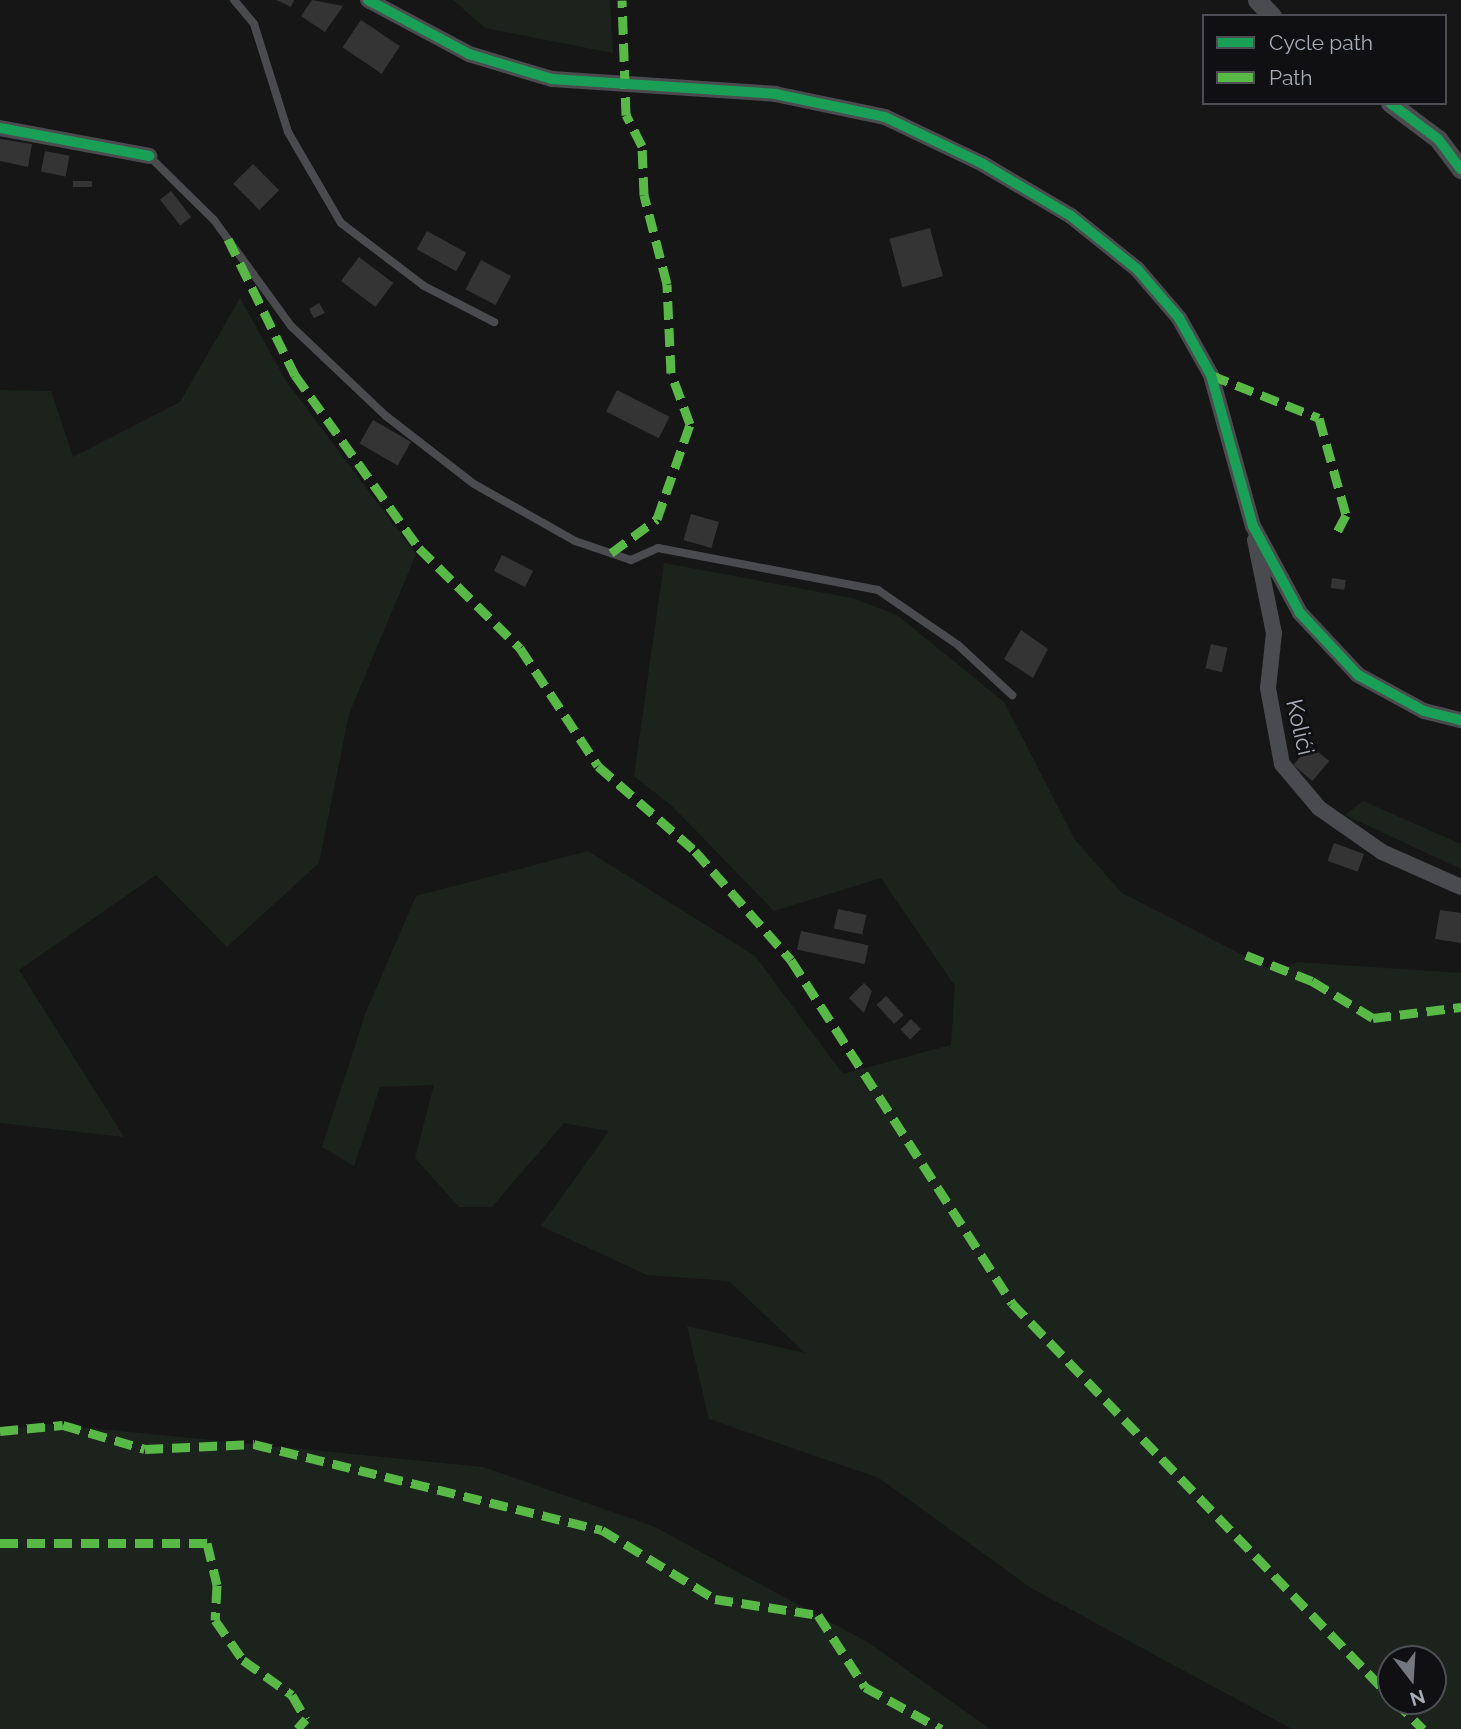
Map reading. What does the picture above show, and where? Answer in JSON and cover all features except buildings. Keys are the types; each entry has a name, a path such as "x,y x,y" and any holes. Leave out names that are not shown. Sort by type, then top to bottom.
{"street":[{"path":"368,0 469,54 552,79 775,94 885,117 1038,197 1137,269 1179,318 1210,375 1253,526 1300,613 1358,675 1424,711 1461,720"},
{"path":"1257,0 1270,14"},
{"path":"1393,105 1438,139 1461,169"},
{"path":"0,128 149,156"},
{"name":"Kolići","path":"1253,526 1274,633 1268,688 1282,764 1319,808 1382,852 1461,887"}],"lane":[{"path":"234,0 254,24 288,132 341,223 424,286 494,322"},
{"path":"149,156 214,220 291,326 386,416 474,484 575,541 631,560 658,548 878,590 958,645 1012,695"}],"shaded area":[{"path":"453,0 610,0 613,53 485,28"},
{"path":"240,298 286,381 416,554 349,714 319,863 227,947 156,875 19,970 124,1137 0,1123 0,390 51,391 73,457 180,402"},
{"path":"664,563 852,598 897,615 1004,702 1075,840 1122,893 1276,972 1296,962 1461,973 1461,1729 1292,1729 1031,1588 879,1478 709,1419 687,1326 805,1353 729,1281 647,1275 541,1226 609,1131 564,1123 492,1207 459,1207 415,1158 434,1085 380,1087 354,1166 322,1147 366,1012 416,896 588,851 755,956 843,1074 951,1045 955,986 881,878 774,911 673,807 634,776"},
{"path":"1363,801 1461,844 1461,869 1345,815"},
{"path":"49,1424 483,1467 653,1526 869,1643 990,1729 0,1729 0,1430"}],"marked path":[{"path":"611,553 657,519 690,424 671,373 667,284 644,195 642,146 626,115 622,0"},
{"path":"228,239 295,375 419,548 520,648 598,766 695,851 791,960 1012,1303 1377,1682"},
{"path":"1211,375 1319,418 1346,515 1337,532"},
{"path":"1246,955 1312,981 1373,1018 1461,1007"},
{"path":"0,1431 63,1425 145,1449 254,1444 602,1530 715,1599 818,1615 865,1687 941,1729"},
{"path":"0,1543 207,1543 217,1585 215,1620 243,1660 292,1695 306,1719 297,1729"},
{"path":"1409,1715 1423,1729"}],"cycle path":[{"path":"368,0 469,54 552,79 775,94 885,117 983,164 1071,216 1137,269 1179,318 1211,375 1253,526 1300,613 1358,675 1424,711 1461,720"},
{"path":"1393,105 1438,139 1461,169"},
{"path":"0,128 149,156"}]}
